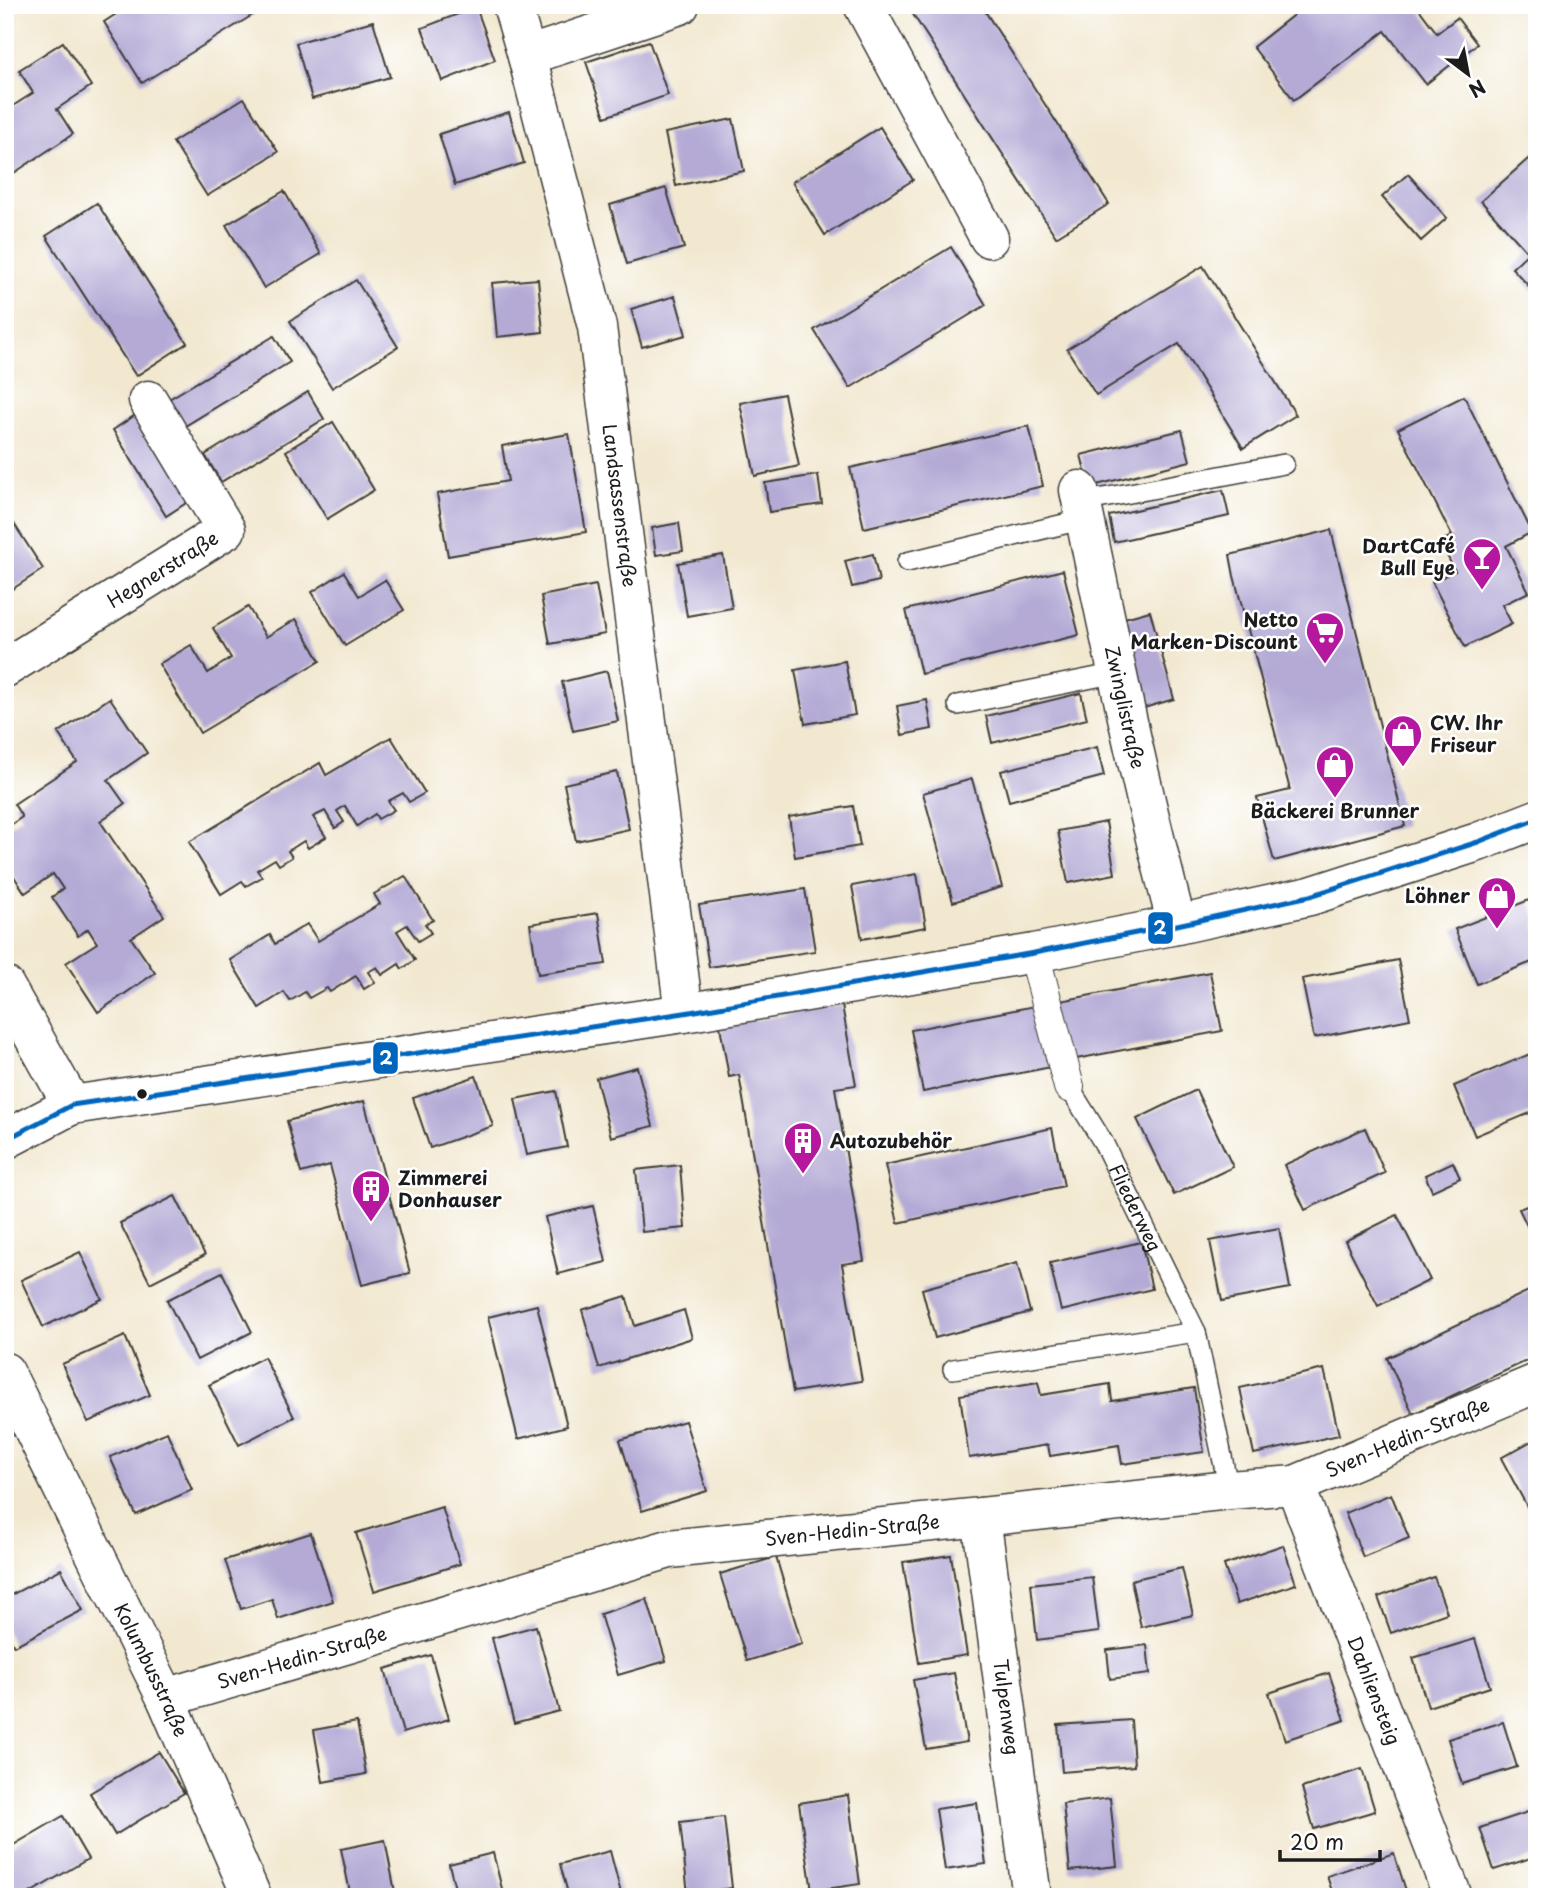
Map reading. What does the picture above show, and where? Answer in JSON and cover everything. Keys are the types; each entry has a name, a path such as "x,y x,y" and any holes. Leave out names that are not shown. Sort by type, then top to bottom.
{"street":[{"name":"Landsassenstraße","path":"512,5 597,327 684,1013"},
{"path":"527,56 680,5"},
{"path":"863,5 989,238"},
{"name":"Hegnerstraße","path":"5,668 226,530 148,400"},
{"name":"Zwinglistraße","path":"1082,504 1152,832 1177,925"},
{"path":"5,1140 72,1105 684,1013 1034,953 1177,925 1310,895 1478,842 1537,819"},
{"path":"1034,953 1069,1087"},
{"path":"5,986 72,1105"},
{"name":"Kolumbusstraße","path":"5,1372 166,1698 252,1897"},
{"name":"Sven-Hedin-Straße","path":"166,1698 669,1549 1295,1485 1537,1383"},
{"name":"Dahliensteig","path":"1295,1485 1453,1897"},
{"name":"Tulpenweg","path":"981,1517 1032,1897"}],"lane":[{"path":"907,562 1082,504 1284,464"},
{"path":"958,705 1117,673"},
{"name":"Fliederweg","path":"1069,1087 1103,1142 1196,1332 1229,1490"},
{"path":"953,1369 1196,1332"}],"building":[{"path":"130,5 252,5 256,13 142,83 104,22"},
{"path":"907,5 981,5 1109,204 1056,237"},
{"path":"1306,5 1416,5 1437,33 1457,18 1477,44 1426,84 1385,31 1294,100 1253,47"},
{"path":"476,7 495,60 442,81 422,28"},
{"path":"373,21 390,77 312,99 296,43"},
{"path":"649,41 668,95 605,117 586,62"},
{"path":"63,42 91,86 57,109 73,134 14,173 5,160 5,111 33,93 19,70"},
{"path":"244,98 278,152 207,196 173,142"},
{"path":"509,112 524,163 455,185 439,134"},
{"path":"733,119 744,171 676,186 665,133"},
{"path":"880,127 913,180 825,235 792,182"},
{"path":"1537,151 1537,295 1512,268 1528,253 1481,201"},
{"path":"1408,174 1447,218 1421,241 1382,197"},
{"path":"666,188 684,248 627,264 610,205"},
{"path":"284,191 321,254 264,288 226,225"},
{"path":"97,203 187,343 136,376 46,236"},
{"path":"951,247 986,305 850,388 814,330"},
{"path":"1203,266 1296,415 1243,448 1179,344 1096,395 1067,349"},
{"path":"538,279 543,332 497,337 492,283"},
{"path":"356,280 398,347 332,388 290,321"},
{"path":"675,296 686,335 642,347 631,309"},
{"path":"274,336 290,362 185,426 169,399"},
{"path":"308,392 324,419 221,482 205,455"},
{"path":"784,394 799,466 755,476 740,403"},
{"path":"1464,396 1532,532 1506,546 1529,592 1502,605 1512,624 1465,647 1432,582 1455,571 1440,542 1452,536 1398,429"},
{"path":"140,412 194,498 166,516 113,430"},
{"path":"333,422 374,490 327,519 286,451"},
{"path":"1029,426 1043,486 864,528 850,468"},
{"path":"1182,430 1190,461 1089,487 1081,455"},
{"path":"569,434 586,532 448,556 437,494 508,481 502,446"},
{"path":"818,475 822,504 769,512 765,483"},
{"path":"1223,490 1229,516 1114,542 1109,516"},
{"path":"9,516 43,569 5,594 5,519"},
{"path":"679,523 683,551 656,555 652,528"},
{"path":"1331,530 1405,826 1274,861 1257,798 1290,790 1230,555"},
{"path":"873,554 879,581 852,587 845,561"},
{"path":"723,555 732,608 687,616 678,563"},
{"path":"1063,570 1079,635 921,674 906,610"},
{"path":"344,572 359,596 385,580 404,610 345,646 312,592"},
{"path":"596,585 605,634 550,644 541,596"},
{"path":"248,607 266,637 296,619 320,661 200,733 159,664 191,645 208,673 231,658 213,628"},
{"path":"1150,611 1174,699 1144,708 1121,619"},
{"path":"845,661 855,715 805,724 795,670"},
{"path":"607,671 618,721 573,731 562,682"},
{"path":"1081,693 1087,719 992,743 986,716"},
{"path":"110,698 147,753 108,780 125,804 100,821 164,916 131,938 155,973 98,1012 66,963 97,943 88,929 78,936 52,897 63,889 53,874 25,893 5,863 5,829 22,817 14,804 77,762 58,733"},
{"path":"927,700 932,729 902,735 897,706"},
{"path":"391,737 425,793 409,802 403,793 388,801 394,810 378,819 375,814 357,826 345,806 337,811 344,822 335,828 325,811 313,817 326,837 308,848 304,841 288,851 292,857 279,865 275,859 257,870 262,877 246,886 242,881 221,894 189,842 320,763 326,775"},
{"path":"1097,747 1104,776 1009,801 1001,771"},
{"path":"617,772 629,829 576,841 564,784"},
{"path":"972,779 1002,887 953,902 923,793"},
{"path":"853,806 860,846 795,857 789,817"},
{"path":"1106,822 1115,874 1068,883 1058,831"},
{"path":"917,874 926,927 862,939 852,886"},
{"path":"405,876 433,920 425,924 431,933 418,941 407,925 397,931 415,960 402,969 399,964 382,975 377,967 368,972 375,982 364,989 356,976 330,992 327,988 309,998 305,992 290,1001 284,992 259,1008 230,960 270,935 275,944 307,924 318,941 380,904 374,894"},
{"path":"805,889 815,951 709,967 699,905"},
{"path":"1529,900 1537,921 1537,960 1477,984 1455,929"},
{"path":"598,913 606,964 538,974 530,924"},
{"path":"1398,960 1410,1019 1314,1038 1302,979"},
{"path":"1210,972 1222,1031 923,1092 911,1030"},
{"name":"Autozubehör","path":"842,1005 856,1085 835,1088 864,1261 842,1264 862,1381 793,1392 739,1075 729,1077 720,1026"},
{"path":"1537,1051 1537,1110 1475,1136 1454,1086"},
{"path":"637,1067 653,1126 611,1137 596,1078"},
{"path":"476,1076 493,1126 430,1148 413,1098"},
{"path":"1196,1090 1233,1167 1174,1195 1137,1119"},
{"path":"556,1091 567,1147 527,1155 515,1099"},
{"name":"Zimmerei Donhauser","path":"364,1101 410,1273 362,1285 330,1165 301,1173 287,1121"},
{"path":"1052,1128 1064,1186 898,1223 885,1165"},
{"path":"1365,1128 1385,1173 1305,1210 1284,1165"},
{"path":"1453,1162 1460,1178 1432,1191 1425,1175"},
{"path":"680,1165 685,1228 642,1232 636,1170"},
{"path":"175,1196 205,1255 150,1283 120,1223"},
{"path":"1537,1202 1537,1231 1531,1234 1519,1209"},
{"path":"593,1206 606,1262 558,1274 545,1217"},
{"path":"1397,1215 1430,1280 1378,1306 1345,1241"},
{"path":"1279,1228 1290,1288 1222,1301 1210,1241"},
{"path":"1141,1242 1152,1289 1061,1311 1050,1263"},
{"path":"80,1252 102,1299 43,1327 21,1280"},
{"path":"1017,1263 1030,1312 935,1338 922,1289"},
{"path":"222,1272 252,1332 197,1360 167,1300"},
{"path":"1537,1287 1537,1356 1413,1414 1387,1358"},
{"path":"626,1296 635,1326 684,1310 692,1338 599,1368 582,1310"},
{"path":"537,1305 567,1426 518,1439 488,1317"},
{"path":"125,1336 150,1395 88,1422 62,1364"},
{"path":"264,1357 294,1417 239,1445 209,1385"},
{"path":"1324,1369 1339,1435 1254,1454 1240,1388"},
{"path":"1038,1382 1041,1395 1110,1384 1112,1401 1194,1388 1204,1452 1122,1464 1119,1445 1050,1456 1048,1445 969,1458 960,1395"},
{"path":"685,1421 707,1491 642,1511 620,1440"},
{"path":"167,1432 192,1490 136,1515 110,1457"},
{"path":"1537,1438 1537,1508 1530,1512 1501,1458"},
{"path":"1391,1494 1409,1538 1363,1557 1345,1513"},
{"path":"442,1507 460,1564 374,1591 356,1533"},
{"path":"311,1533 333,1601 278,1619 272,1599 241,1609 225,1560"},
{"path":"1283,1545 1296,1584 1237,1604 1224,1565"},
{"path":"951,1555 967,1655 919,1663 903,1562"},
{"path":"776,1557 802,1644 747,1661 720,1574"},
{"path":"1182,1568 1193,1615 1141,1627 1131,1580"},
{"path":"61,1569 83,1610 14,1646 5,1628 5,1598"},
{"path":"1092,1577 1099,1632 1037,1640 1031,1584"},
{"path":"1434,1577 1447,1613 1391,1633 1378,1597"},
{"path":"647,1599 666,1661 618,1675 600,1614"},
{"path":"536,1626 559,1711 514,1723 492,1638"},
{"path":"1475,1639 1490,1687 1428,1707 1413,1658"},
{"path":"1147,1645 1150,1674 1110,1679 1107,1650"},
{"path":"431,1655 449,1719 403,1733 385,1669"},
{"path":"954,1673 967,1742 926,1749 913,1680"},
{"path":"1329,1673 1345,1720 1285,1740 1269,1693"},
{"path":"1131,1720 1134,1766 1062,1772 1058,1725"},
{"path":"357,1722 366,1774 323,1782 314,1730"},
{"path":"1503,1722 1517,1767 1462,1784 1448,1739"},
{"path":"159,1752 184,1793 115,1835 90,1793"},
{"path":"1362,1769 1375,1811 1314,1829 1302,1788"},
{"path":"848,1795 860,1884 812,1891 799,1803"},
{"path":"1110,1798 1117,1866 1070,1871 1063,1804"},
{"path":"977,1803 986,1864 945,1870 936,1809"},
{"path":"1537,1809 1537,1856 1494,1870 1480,1828"},
{"path":"63,1816 88,1859 23,1897 13,1897 5,1883 5,1850"},
{"path":"724,1817 732,1888 688,1894 680,1822"},
{"path":"385,1840 396,1897 351,1897 341,1849"},
{"path":"610,1851 622,1897 569,1897 560,1864"},
{"path":"493,1853 504,1897 457,1897 449,1864"},
{"path":"1394,1853 1408,1897 1334,1897 1327,1876"}],"transit line":[{"name":"2","path":"5,1140 72,1105 684,1013 1034,953 1177,925 1310,896 1478,842 1537,819"}],"place":[{"name":"DartCafé Bull Eye","path":"1482,591"},
{"name":"Netto Marken-Discount","path":"1325,665"},
{"name":"CW. Ihr Friseur","path":"1403,768"},
{"name":"Bäckerei Brunner","path":"1335,799"},
{"name":"Löhner","path":"1497,930"},
{"name":"Autozubehör","path":"803,1175"},
{"name":"Zimmerei Donhauser","path":"371,1223"}]}
